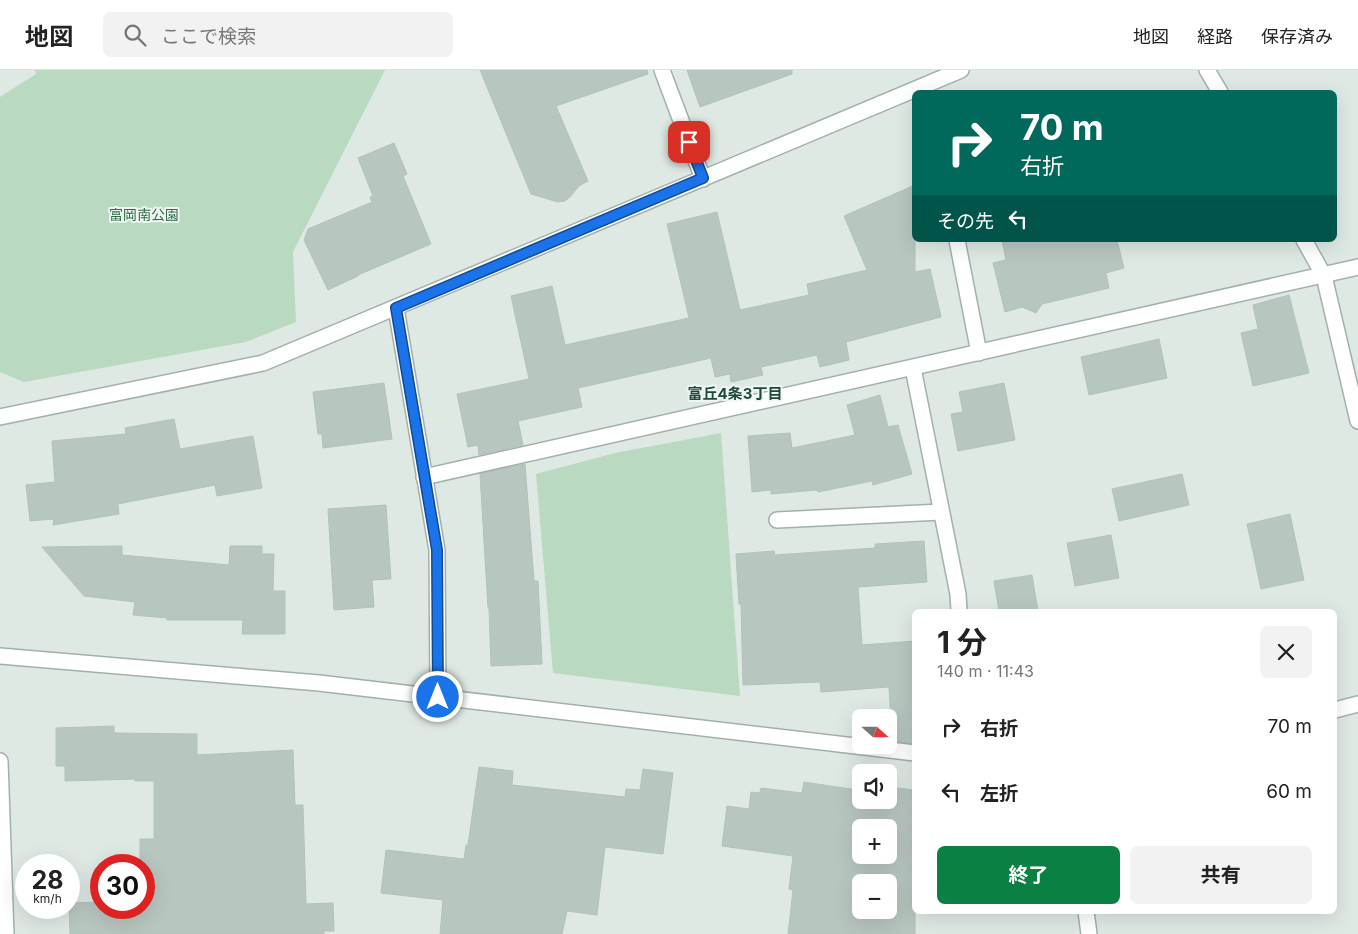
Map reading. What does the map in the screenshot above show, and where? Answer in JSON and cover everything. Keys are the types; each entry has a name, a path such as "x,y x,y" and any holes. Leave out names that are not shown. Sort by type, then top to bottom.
{"street":[{"path":"662,70 703,178"},
{"path":"928,88 961,70"},
{"path":"1207,70 1219,90"},
{"path":"0,417 263,363 703,178 912,94"},
{"path":"957,242 979,353"},
{"path":"1305,242 1324,276 1358,421"},
{"path":"424,478 1358,267"},
{"path":"396,308 437,550 438,697"},
{"path":"913,368 958,594 959,609"},
{"path":"777,520 942,512"},
{"path":"0,656 319,683 912,753"},
{"path":"1337,709 1358,704"},
{"path":"0,761 2,878 6,934"},
{"path":"1086,914 1089,934"}],"green space":[{"name":"富岡南公園","path":"35,70 385,70 293,252 296,322 246,342 24,382 0,372 0,97 36,74"},
{"path":"721,433 740,696 553,673 536,474 615,453"}],"building":[{"path":"480,70 647,70 648,74 556,106 588,181 579,186 565,201 558,202 531,194"},
{"path":"687,70 792,70 792,74 700,107"},
{"path":"394,143 407,174 403,176 431,244 328,290 304,240 308,229 372,202 370,197 373,196 358,158"},
{"path":"912,186 912,242 915,242 915,272 930,269 941,317 846,342 849,360 820,367 817,355 761,367 763,375 731,382 730,374 715,377 711,358 578,388 582,407 518,421 523,445 479,455 478,445 468,447 457,394 529,379 511,296 552,286 565,345 689,318 667,224 717,212 740,310 809,295 807,284 867,270 844,216"},
{"path":"1002,242 1118,242 1124,268 1106,273 1109,288 1042,304 1036,313 1022,307 1005,312 993,263 1006,260"},
{"path":"1289,295 1309,373 1253,386 1241,333 1258,329 1253,305"},
{"path":"1159,339 1167,378 1089,395 1081,357"},
{"path":"384,383 392,439 323,448 322,434 318,434 313,392"},
{"path":"1004,383 1015,440 958,451 951,414 963,412 959,392"},
{"path":"880,395 888,427 898,425 912,474 873,485 872,481 818,492 817,490 771,494 771,490 752,492 748,436 790,433 792,448 855,435 847,405"},
{"path":"174,419 180,449 253,436 262,488 217,496 215,485 118,504 119,514 53,525 54,519 30,521 26,485 55,482 52,441 126,434 125,428"},
{"path":"525,464 534,581 538,581 542,664 491,666 480,474"},
{"path":"1182,474 1189,505 1119,521 1112,489"},
{"path":"386,505 391,579 372,580 374,607 334,610 328,509"},
{"path":"1290,514 1304,580 1261,589 1247,524"},
{"path":"1111,535 1119,578 1075,586 1067,543"},
{"path":"924,541 927,582 858,587 862,645 912,641 912,744 898,742 898,709 890,709 889,687 821,692 820,682 743,685 741,604 739,604 736,554 774,551 775,555 875,548 875,544"},
{"path":"122,546 122,555 229,565 230,546 262,546 262,554 274,554 273,591 285,591 285,634 242,634 243,620 167,620 167,618 133,615 135,602 84,596 42,547"},
{"path":"1032,575 1038,609 999,609 994,581"},
{"path":"114,726 114,733 197,734 197,755 293,750 295,805 303,805 306,904 333,903 334,931 324,931 324,934 70,934 70,919 80,919 80,903 90,902 90,919 155,919 155,854 140,854 140,839 154,839 154,781 135,781 135,779 65,781 65,766 56,766 56,728"},
{"path":"479,767 513,771 512,785 625,797 626,789 640,790 643,769 673,773 663,854 605,847 597,915 567,911 562,934 440,934 443,900 381,893 386,850 464,859 466,845 468,845"},
{"path":"804,782 852,789 852,809 897,809 897,788 912,790 912,914 915,914 915,934 788,934 793,890 789,889 793,856 722,846 727,806 749,809 751,792 760,793 761,788 802,793"}],"district":[{"name":"富丘4条3丁目","path":"735,394"}],"route":[{"path":"438,697 437,550 396,308 703,178 689,142"}]}
